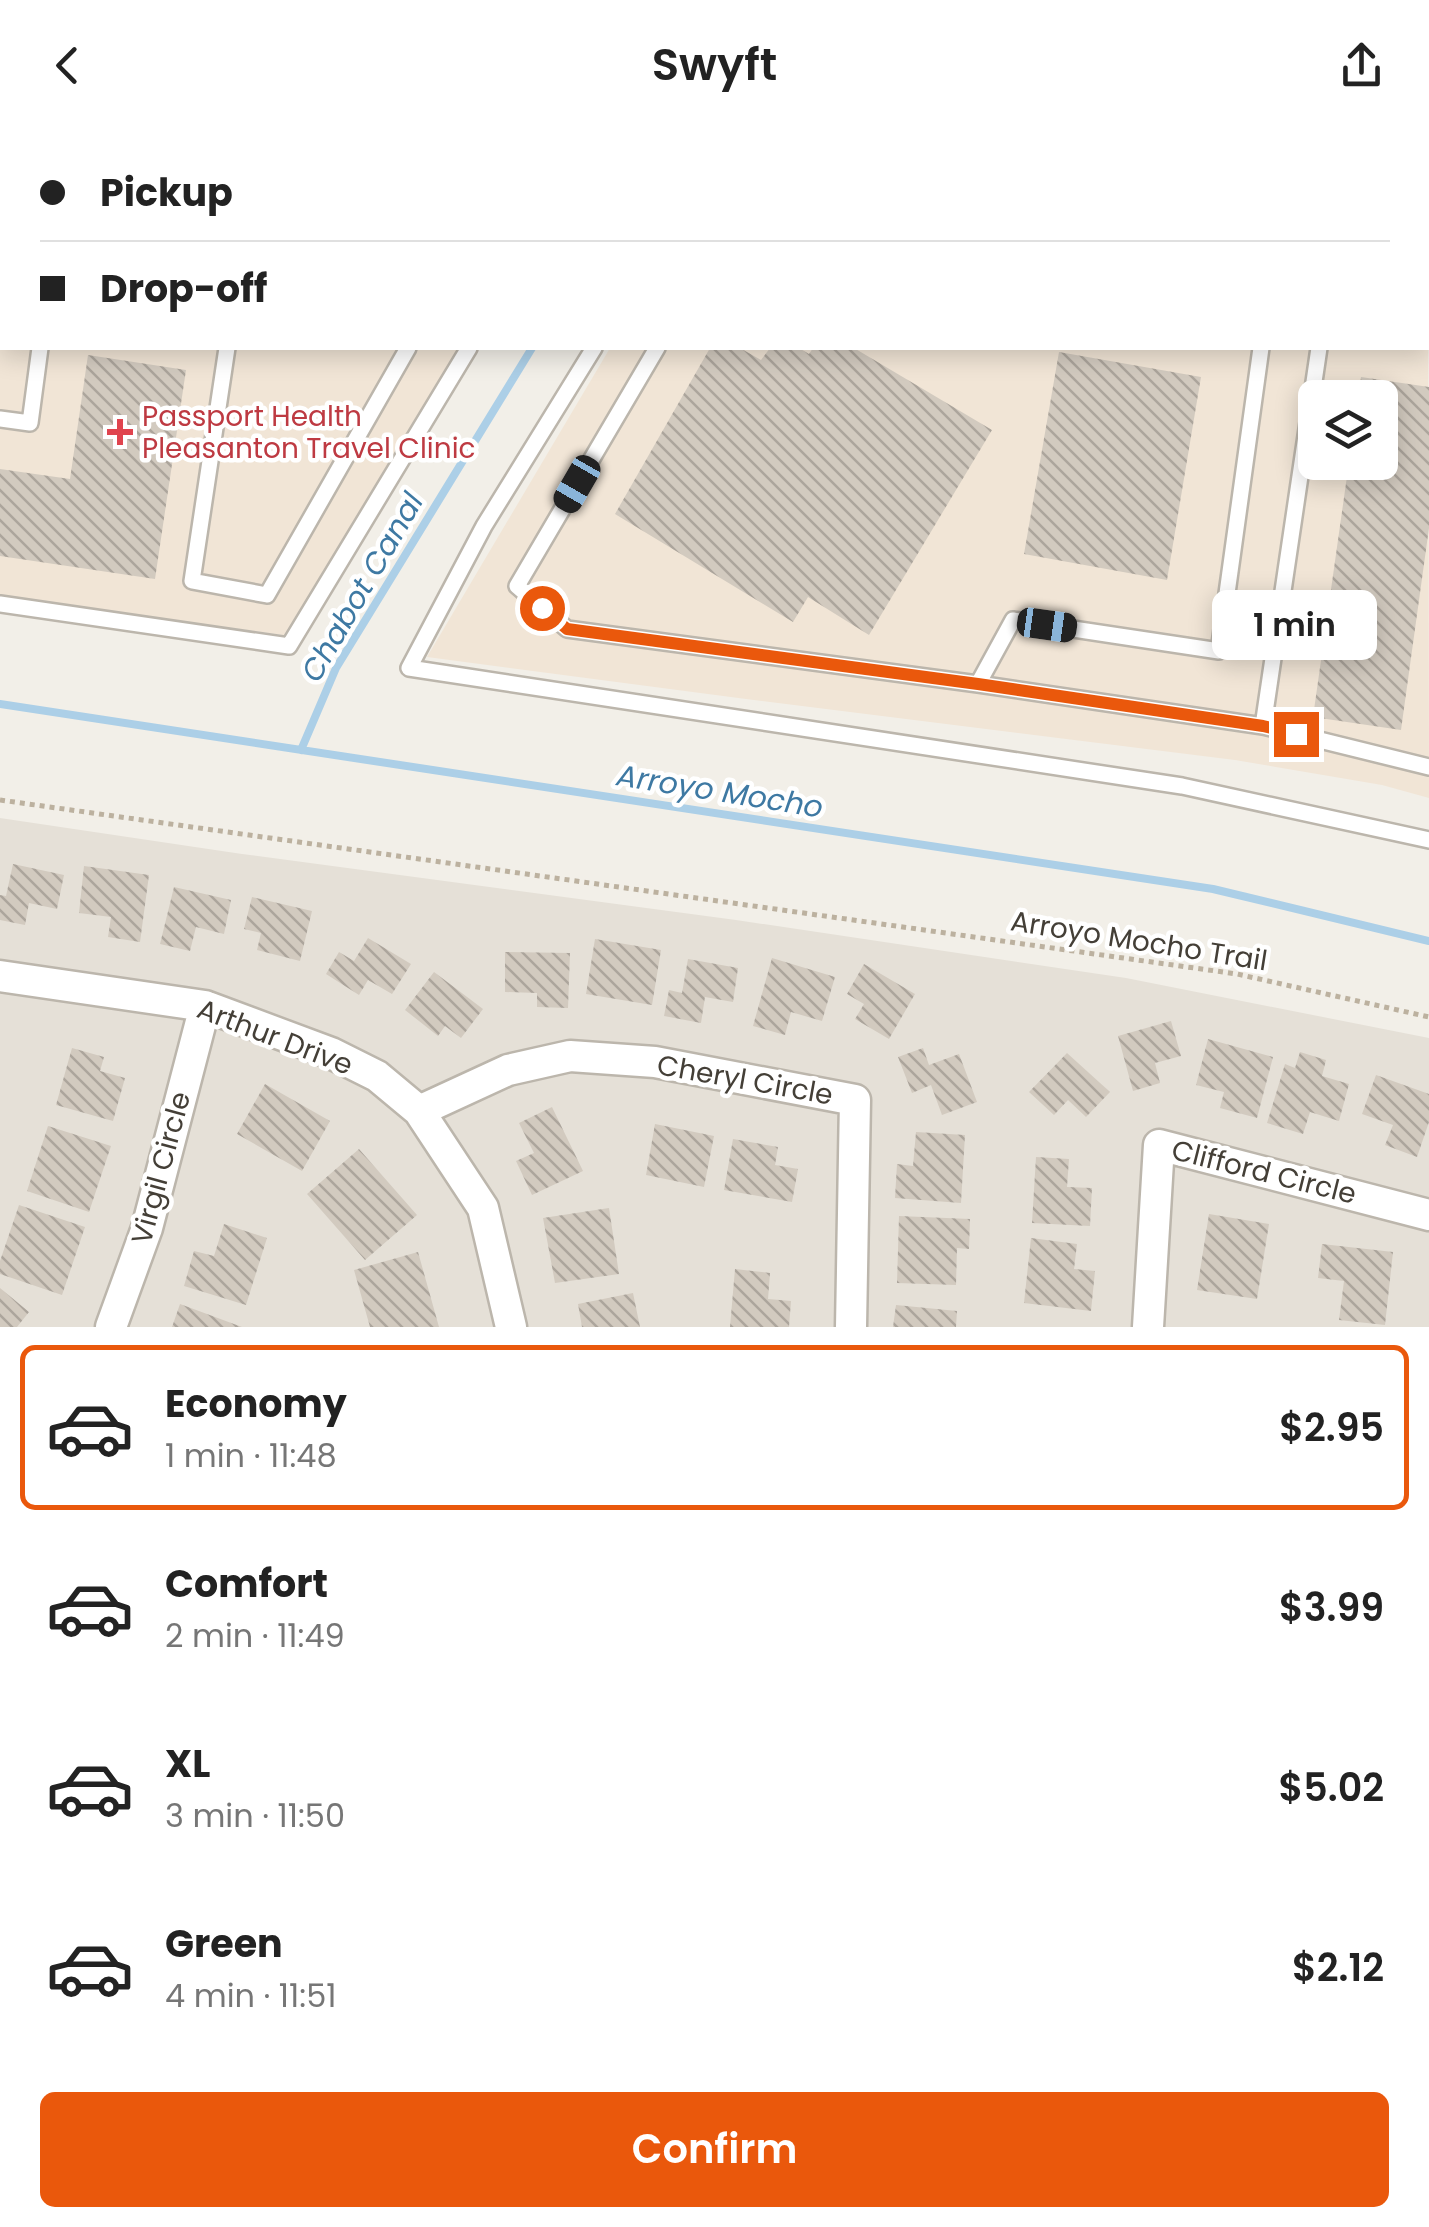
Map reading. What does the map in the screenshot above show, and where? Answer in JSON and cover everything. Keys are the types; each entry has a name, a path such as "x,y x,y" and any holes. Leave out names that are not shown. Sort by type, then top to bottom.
{"street":[{"name":"Arthur Drive","path":"0,976 205,1006 331,1053 377,1076 418,1111 483,1208 511,1327"},
{"name":"Virgil Circle","path":"111,1327 147,1228 205,1006"},
{"name":"Cheryl Circle","path":"418,1111 508,1070 570,1056 655,1062 854,1100 852,1327"},
{"name":"Clifford Circle","path":"1148,1327 1159,1145 1429,1215"}],"lane":[{"path":"0,418 30,423 40,350"},
{"path":"226,350 192,580 267,595 407,350"},
{"path":"0,604 288,646 469,350"},
{"path":"593,350 484,526 409,668 1182,786 1429,840"},
{"path":"656,350 517,586 567,629 1263,726 1429,767"},
{"path":"978,684 1013,620 1219,651 1261,350"},
{"path":"1263,726 1319,350"}],"path":[{"name":"Arroyo Mocho Trail","path":"0,800 1237,974 1429,1017"}],"shaded area":[{"path":"0,350 460,350 290,636 0,596"},
{"path":"609,350 1428,350 1429,798 1382,785 1235,760 427,657"},
{"path":"0,818 1126,978 1429,1038 1429,1327 0,1327"}],"building":[{"path":"709,350 744,350 761,360 768,350 802,350 809,354 812,350 857,350 992,430 869,635 808,597 793,622 615,514"},
{"path":"1059,352 1201,377 1167,580 1024,554"},
{"path":"88,355 186,370 155,579 0,556 0,469 70,479"},
{"path":"1398,382 1429,387 1429,528 1401,730 1313,717 1346,480 1398,480"},
{"path":"13,864 64,875 57,909 29,903 25,925 0,920 0,895 6,896"},
{"path":"84,866 149,875 140,942 108,937 111,917 79,913"},
{"path":"174,887 231,900 224,934 196,927 190,951 160,944"},
{"path":"252,897 312,911 300,961 257,950 261,933 244,929"},
{"path":"368,938 411,964 392,994 368,980 359,995 326,974 339,952 354,961"},
{"path":"595,939 661,950 652,1005 586,994"},
{"path":"505,952 570,953 568,1008 537,1007 537,993 505,992"},
{"path":"772,958 835,977 822,1021 791,1012 785,1035 753,1026"},
{"path":"688,959 738,968 733,1002 705,997 701,1023 664,1016 669,990 682,993"},
{"path":"864,964 915,994 889,1039 855,1019 864,1004 847,994"},
{"path":"434,972 483,1009 461,1038 445,1026 438,1036 405,1010"},
{"path":"1171,1021 1181,1056 1155,1063 1160,1083 1133,1091 1118,1036"},
{"path":"1208,1039 1273,1057 1257,1118 1220,1108 1224,1092 1196,1085"},
{"path":"72,1048 104,1057 100,1071 125,1078 113,1121 56,1105"},
{"path":"923,1048 929,1065 959,1054 977,1102 942,1115 931,1085 912,1093 898,1057"},
{"path":"1300,1052 1326,1060 1322,1076 1349,1084 1339,1121 1310,1112 1303,1134 1267,1123 1285,1064 1295,1068"},
{"path":"1067,1053 1110,1092 1086,1117 1068,1100 1054,1115 1029,1092"},
{"path":"1376,1075 1429,1094 1429,1122 1417,1157 1385,1145 1393,1125 1362,1114"},
{"path":"265,1084 330,1121 302,1171 237,1134"},
{"path":"552,1107 583,1171 532,1195 516,1161 534,1153 519,1123"},
{"path":"655,1124 714,1136 704,1187 646,1175"},
{"path":"48,1126 111,1146 89,1212 27,1191"},
{"path":"916,1132 965,1135 961,1203 895,1198 897,1164 913,1166"},
{"path":"733,1139 778,1147 775,1165 798,1169 792,1202 724,1190"},
{"path":"359,1149 417,1215 365,1260 307,1194"},
{"path":"1036,1157 1069,1159 1067,1187 1092,1188 1090,1226 1032,1223"},
{"path":"19,1205 85,1227 62,1295 0,1274 0,1261"},
{"path":"609,1208 619,1274 555,1283 543,1218"},
{"path":"1209,1214 1269,1224 1257,1299 1197,1290"},
{"path":"899,1216 970,1219 969,1249 957,1248 956,1285 897,1283"},
{"path":"224,1224 267,1238 246,1305 184,1286 194,1251 214,1256"},
{"path":"1031,1238 1077,1244 1074,1269 1095,1271 1091,1311 1024,1303"},
{"path":"1322,1244 1393,1252 1385,1325 1339,1320 1344,1281 1318,1278"},
{"path":"418,1252 439,1327 370,1327 354,1270"},
{"path":"735,1269 770,1273 768,1299 791,1301 789,1327 730,1327"},
{"path":"0,1288 29,1312 17,1327 0,1327"},
{"path":"633,1293 640,1327 582,1327 578,1304"},
{"path":"180,1304 242,1327 172,1327"},
{"path":"896,1305 957,1311 956,1327 893,1327"}],"waterway":[{"name":"Chabot Canal","path":"301,750 336,668 531,350"},
{"name":"Arroyo Mocho","path":"0,704 1213,889 1429,941"}],"place":[{"name":"Passport Health Pleasanton Travel Clinic","path":"120,432"}],"route":[{"path":"542,608 567,629 978,684 1296,734"}]}
